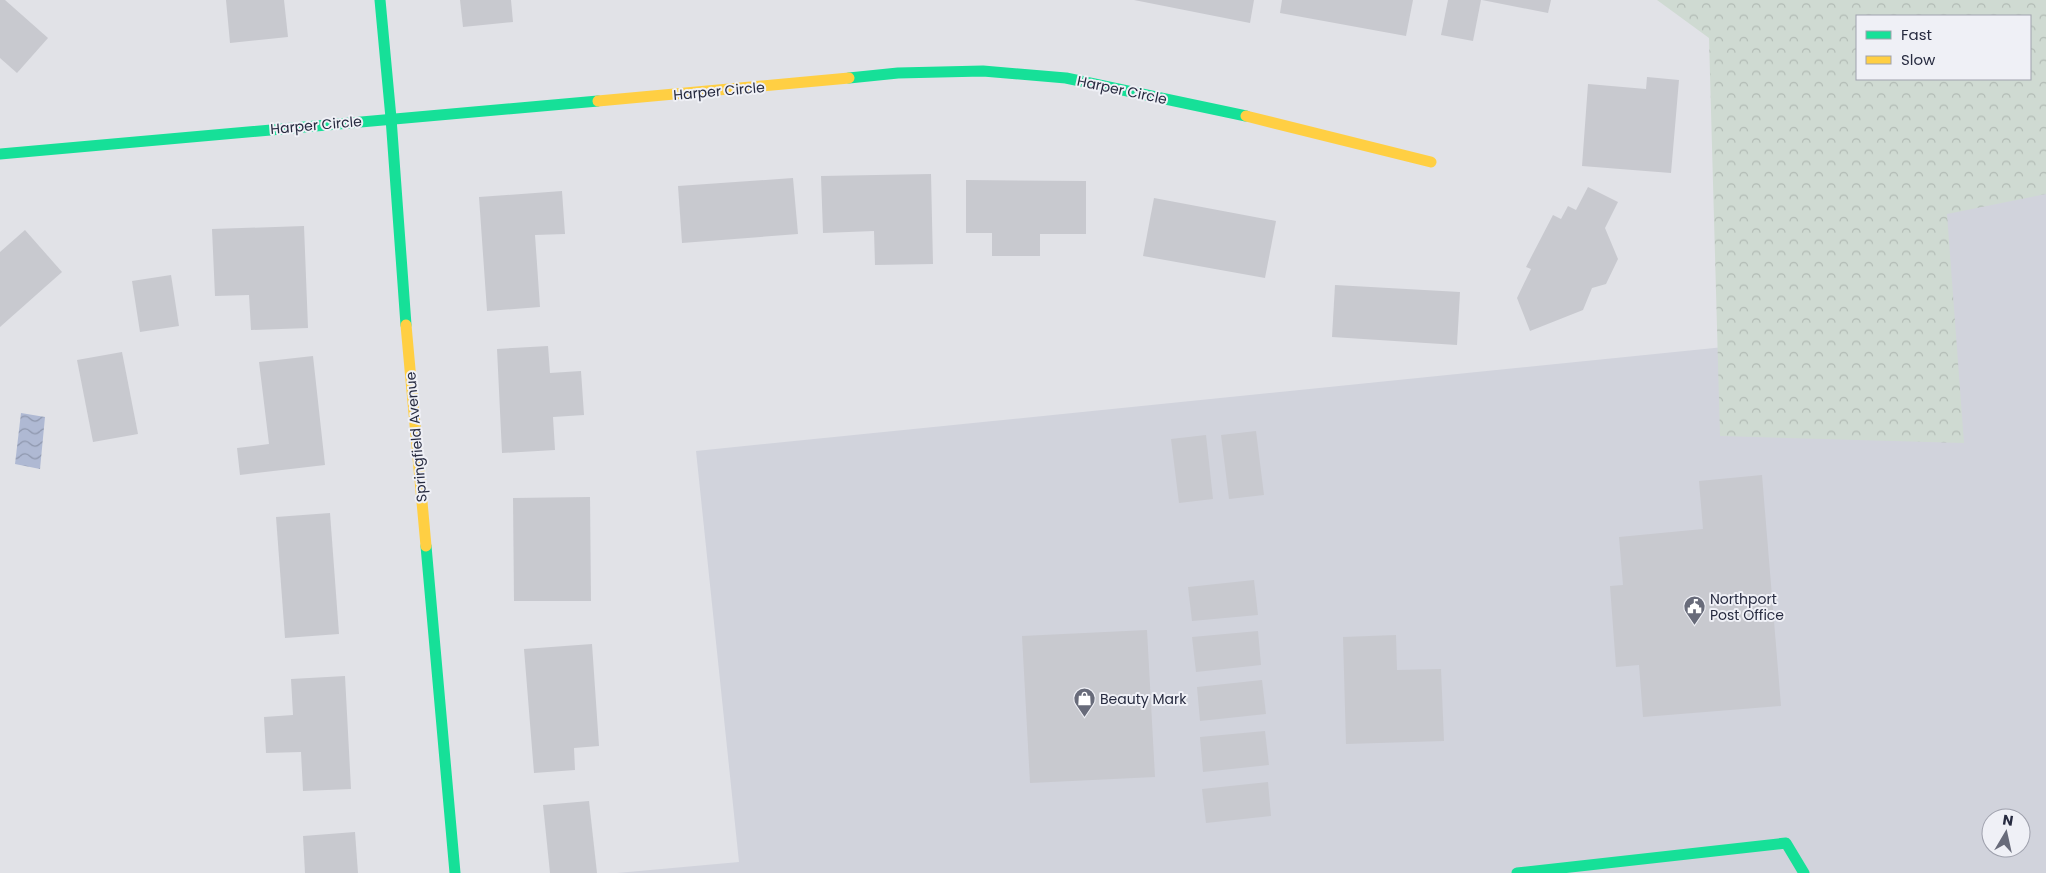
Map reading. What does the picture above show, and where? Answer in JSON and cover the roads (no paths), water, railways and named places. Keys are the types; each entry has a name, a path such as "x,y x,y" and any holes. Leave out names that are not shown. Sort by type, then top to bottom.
{"street":[{"name":"Springfield Avenue","path":"380,0 391,118 400,265 456,873"},
{"name":"Harper Circle","path":"0,154 391,118 730,90 898,73 982,72 1066,78 1269,121 1431,162"},
{"path":"1517,873 1786,843 1804,873"}],"water":[{"path":"21,413 45,417 40,469 15,464"}],"place":[{"name":"Northport Post Office","path":"1694,626"},
{"name":"Beauty Mark","path":"1084,718"}]}
